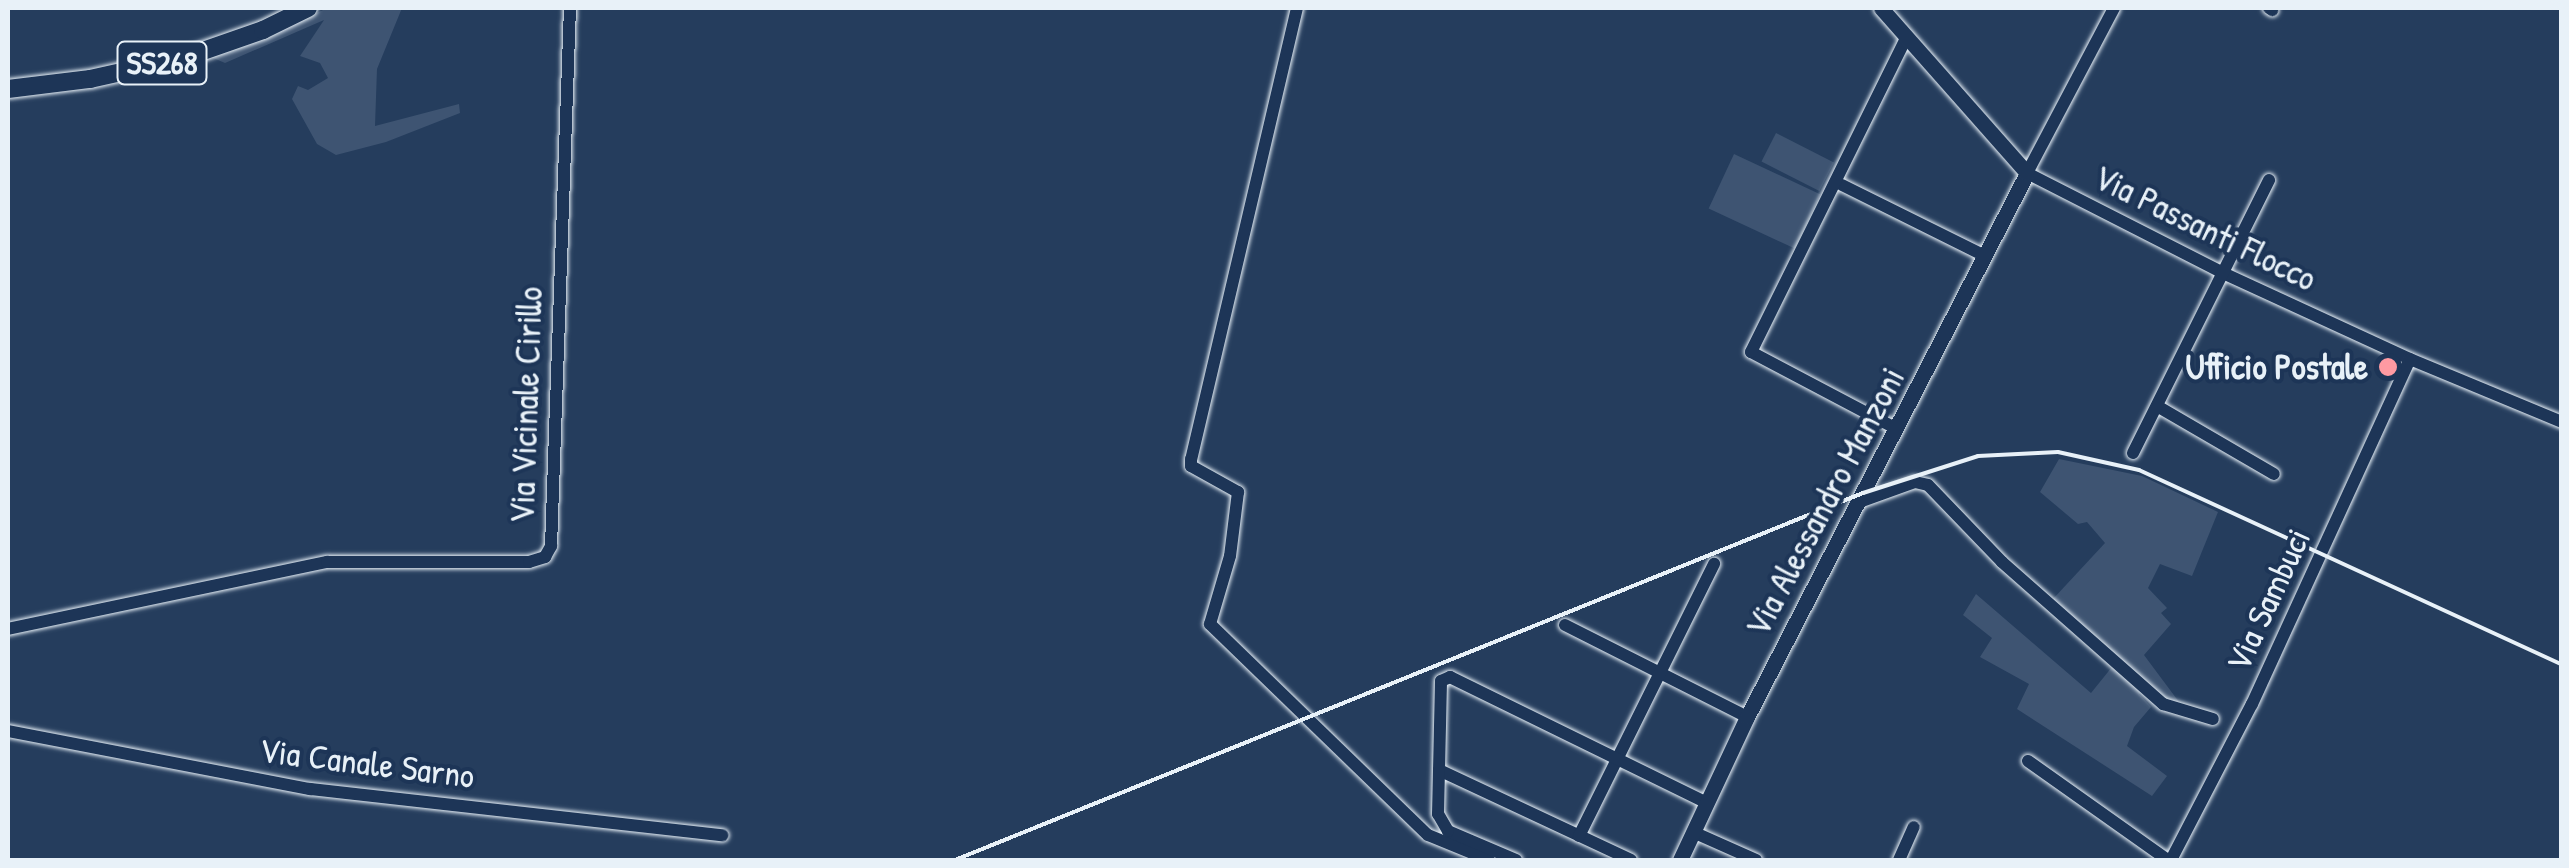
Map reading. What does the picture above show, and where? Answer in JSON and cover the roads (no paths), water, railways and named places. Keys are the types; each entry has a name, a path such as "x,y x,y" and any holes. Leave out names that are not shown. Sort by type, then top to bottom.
{"highway":[{"name":"SS268","path":"8,89 90,79 180,59 263,30 308,8"}],"main road":[{"name":"Via Passanti Flocco","path":"1881,8 2027,173"},
{"name":"Via Alessandro Manzoni","path":"1680,860 1748,717 2027,173"}],"street":[{"name":"Via Vicinale Cirillo","path":"8,630 327,562 529,562 545,558 551,546 570,8"},
{"path":"1296,8 1190,466 1238,492 1230,556 1210,624 1428,835 1489,860"},
{"path":"2027,173 2114,8"},
{"path":"1897,429 1751,352 1907,38"},
{"name":"Via Passanti Flocco","path":"2027,173 2223,273 2410,360 2562,422"},
{"path":"2133,453 2269,180"},
{"path":"1842,184 1985,256"},
{"name":"Via Sambuci","path":"2169,860 2252,704 2410,360"},
{"path":"2157,406 2274,474"},
{"path":"1858,502 1915,482 1928,485 2002,562 2164,704 2213,720"},
{"path":"1579,836 1714,564"},
{"path":"1565,625 1748,717"},
{"path":"1516,860 1448,832 1441,823 1441,681 1450,677 1707,803"},
{"name":"Via Canale Sarno","path":"8,731 310,789 722,835"},
{"path":"2028,761 2169,860"},
{"path":"1439,770 1631,860"},
{"path":"1899,860 1914,828"},
{"path":"1693,832 1756,860"}],"railway":[{"path":"955,860 1863,493 1978,456 2058,452 2139,470 2562,665"}],"place":[{"name":"Ufficio Postale","path":"2388,367"}]}
